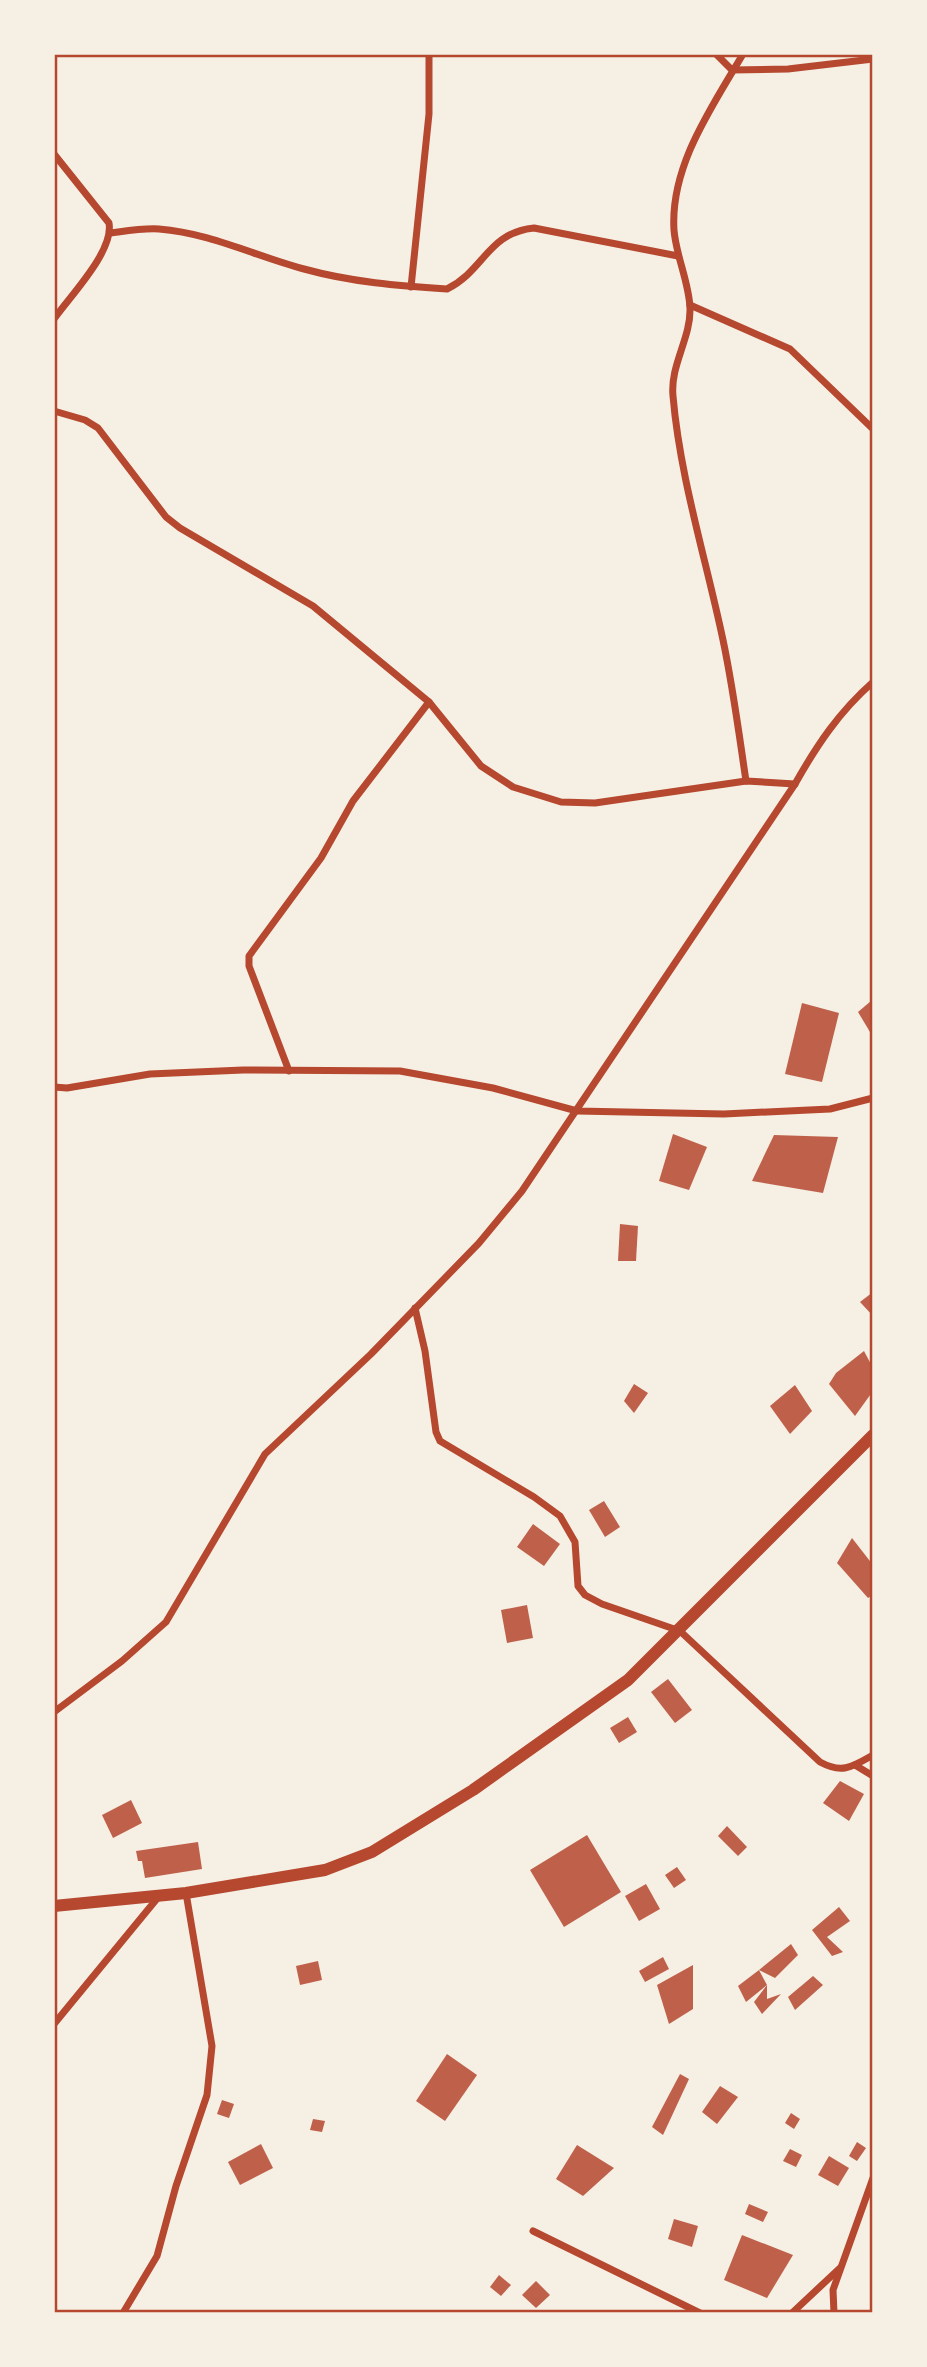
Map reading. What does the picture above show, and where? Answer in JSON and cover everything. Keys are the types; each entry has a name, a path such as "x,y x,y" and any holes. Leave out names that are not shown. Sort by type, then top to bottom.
{"street":[{"path":"411,287 429,114 429,54"},
{"path":"716,54 733,70 788,69 873,59"},
{"path":"743,54 687,155 676,202 674,229 690,306 676,358 672,393 684,467 723,641 746,782"},
{"path":"54,154 109,223 111,233 100,256 54,319"},
{"path":"111,233 157,229 181,232 216,239 341,279 447,289 459,283 502,237 514,230 534,228 678,256"},
{"path":"690,306 790,349 873,429"},
{"path":"54,411 72,415 98,428 166,517 180,528 313,606 429,702 481,766 513,788 561,802 595,803 746,782 795,784"},
{"path":"54,1712 122,1661 166,1622 265,1454 479,1243 522,1191 795,784 823,735 873,682"},
{"path":"289,1071 249,966 249,956 254,945 321,858 353,800 429,702"},
{"path":"54,1087 67,1088 150,1074 412,1072 493,1088 577,1111 724,1114 830,1109 873,1098"},
{"path":"415,1308 425,1351 436,1432 440,1441 534,1497 559,1516 575,1542 578,1586 585,1595 602,1604 680,1631 820,1762 834,1770 855,1765 873,1755"},
{"path":"54,1906 186,1893 325,1870 372,1852 472,1790 628,1680 680,1631 873,1435"},
{"path":"855,1765 873,1776"},
{"path":"123,2313 157,2256 176,2186 207,2095 212,2046 186,1893"},
{"path":"54,2024 160,1894"},
{"path":"834,2313 833,2290 873,2178"},
{"path":"533,2231 700,2313"},
{"path":"792,2313 841,2268"}],"building":[{"path":"871,1001 873,1004 873,1037 858,1012"},
{"path":"802,1003 839,1013 822,1082 785,1074"},
{"path":"673,1134 707,1147 689,1190 659,1181"},
{"path":"774,1135 838,1137 823,1193 752,1181"},
{"path":"620,1224 638,1226 636,1261 618,1261"},
{"path":"873,1292 873,1316 860,1302"},
{"path":"864,1351 873,1368 873,1391 855,1416 829,1384 836,1373"},
{"path":"634,1384 648,1393 634,1413 624,1401"},
{"path":"795,1385 812,1411 790,1434 770,1406"},
{"path":"604,1501 620,1527 605,1537 589,1510"},
{"path":"533,1524 560,1544 544,1566 517,1547"},
{"path":"852,1538 873,1565 873,1595 868,1598 837,1563"},
{"path":"527,1605 533,1638 507,1643 501,1610"},
{"path":"668,1679 692,1710 675,1723 651,1692"},
{"path":"628,1717 637,1732 619,1743 610,1728"},
{"path":"840,1781 864,1794 849,1821 823,1803"},
{"path":"131,1800 142,1823 113,1838 102,1815"},
{"path":"727,1826 747,1847 738,1856 718,1836"},
{"path":"587,1835 621,1892 564,1927 530,1870"},
{"path":"198,1842 202,1869 145,1878 142,1861 138,1861 136,1851"},
{"path":"677,1867 686,1880 674,1888 665,1875"},
{"path":"646,1884 660,1909 639,1921 625,1896"},
{"path":"839,1907 850,1921 827,1937 843,1952 832,1956 812,1930"},
{"path":"791,1944 798,1955 775,1978 759,1970"},
{"path":"663,1957 669,1969 645,1982 639,1971"},
{"path":"318,1961 322,1980 300,1985 296,1966"},
{"path":"693,1965 693,2009 669,2024 657,1985"},
{"path":"759,1970 767,1985 746,2002 738,1986"},
{"path":"813,1976 823,1985 795,2010 788,1997"},
{"path":"767,1985 767,1999 781,1994 762,2014 754,2002"},
{"path":"447,2054 477,2075 445,2121 416,2101"},
{"path":"680,2074 689,2079 663,2135 652,2127"},
{"path":"720,2086 738,2097 717,2124 702,2112"},
{"path":"222,2100 234,2104 229,2118 217,2114"},
{"path":"791,2113 800,2119 794,2129 785,2123"},
{"path":"313,2119 325,2121 322,2132 310,2130"},
{"path":"857,2142 866,2148 857,2161 849,2156"},
{"path":"261,2144 273,2168 240,2185 228,2162"},
{"path":"577,2145 614,2168 583,2196 556,2179"},
{"path":"790,2149 802,2155 796,2167 783,2161"},
{"path":"829,2156 849,2168 838,2186 818,2175"},
{"path":"749,2204 768,2212 763,2222 745,2214"},
{"path":"674,2219 698,2226 692,2247 668,2239"},
{"path":"742,2235 793,2255 767,2298 724,2280"},
{"path":"499,2275 511,2285 501,2296 490,2287"},
{"path":"536,2281 550,2295 536,2308 522,2295"}]}
